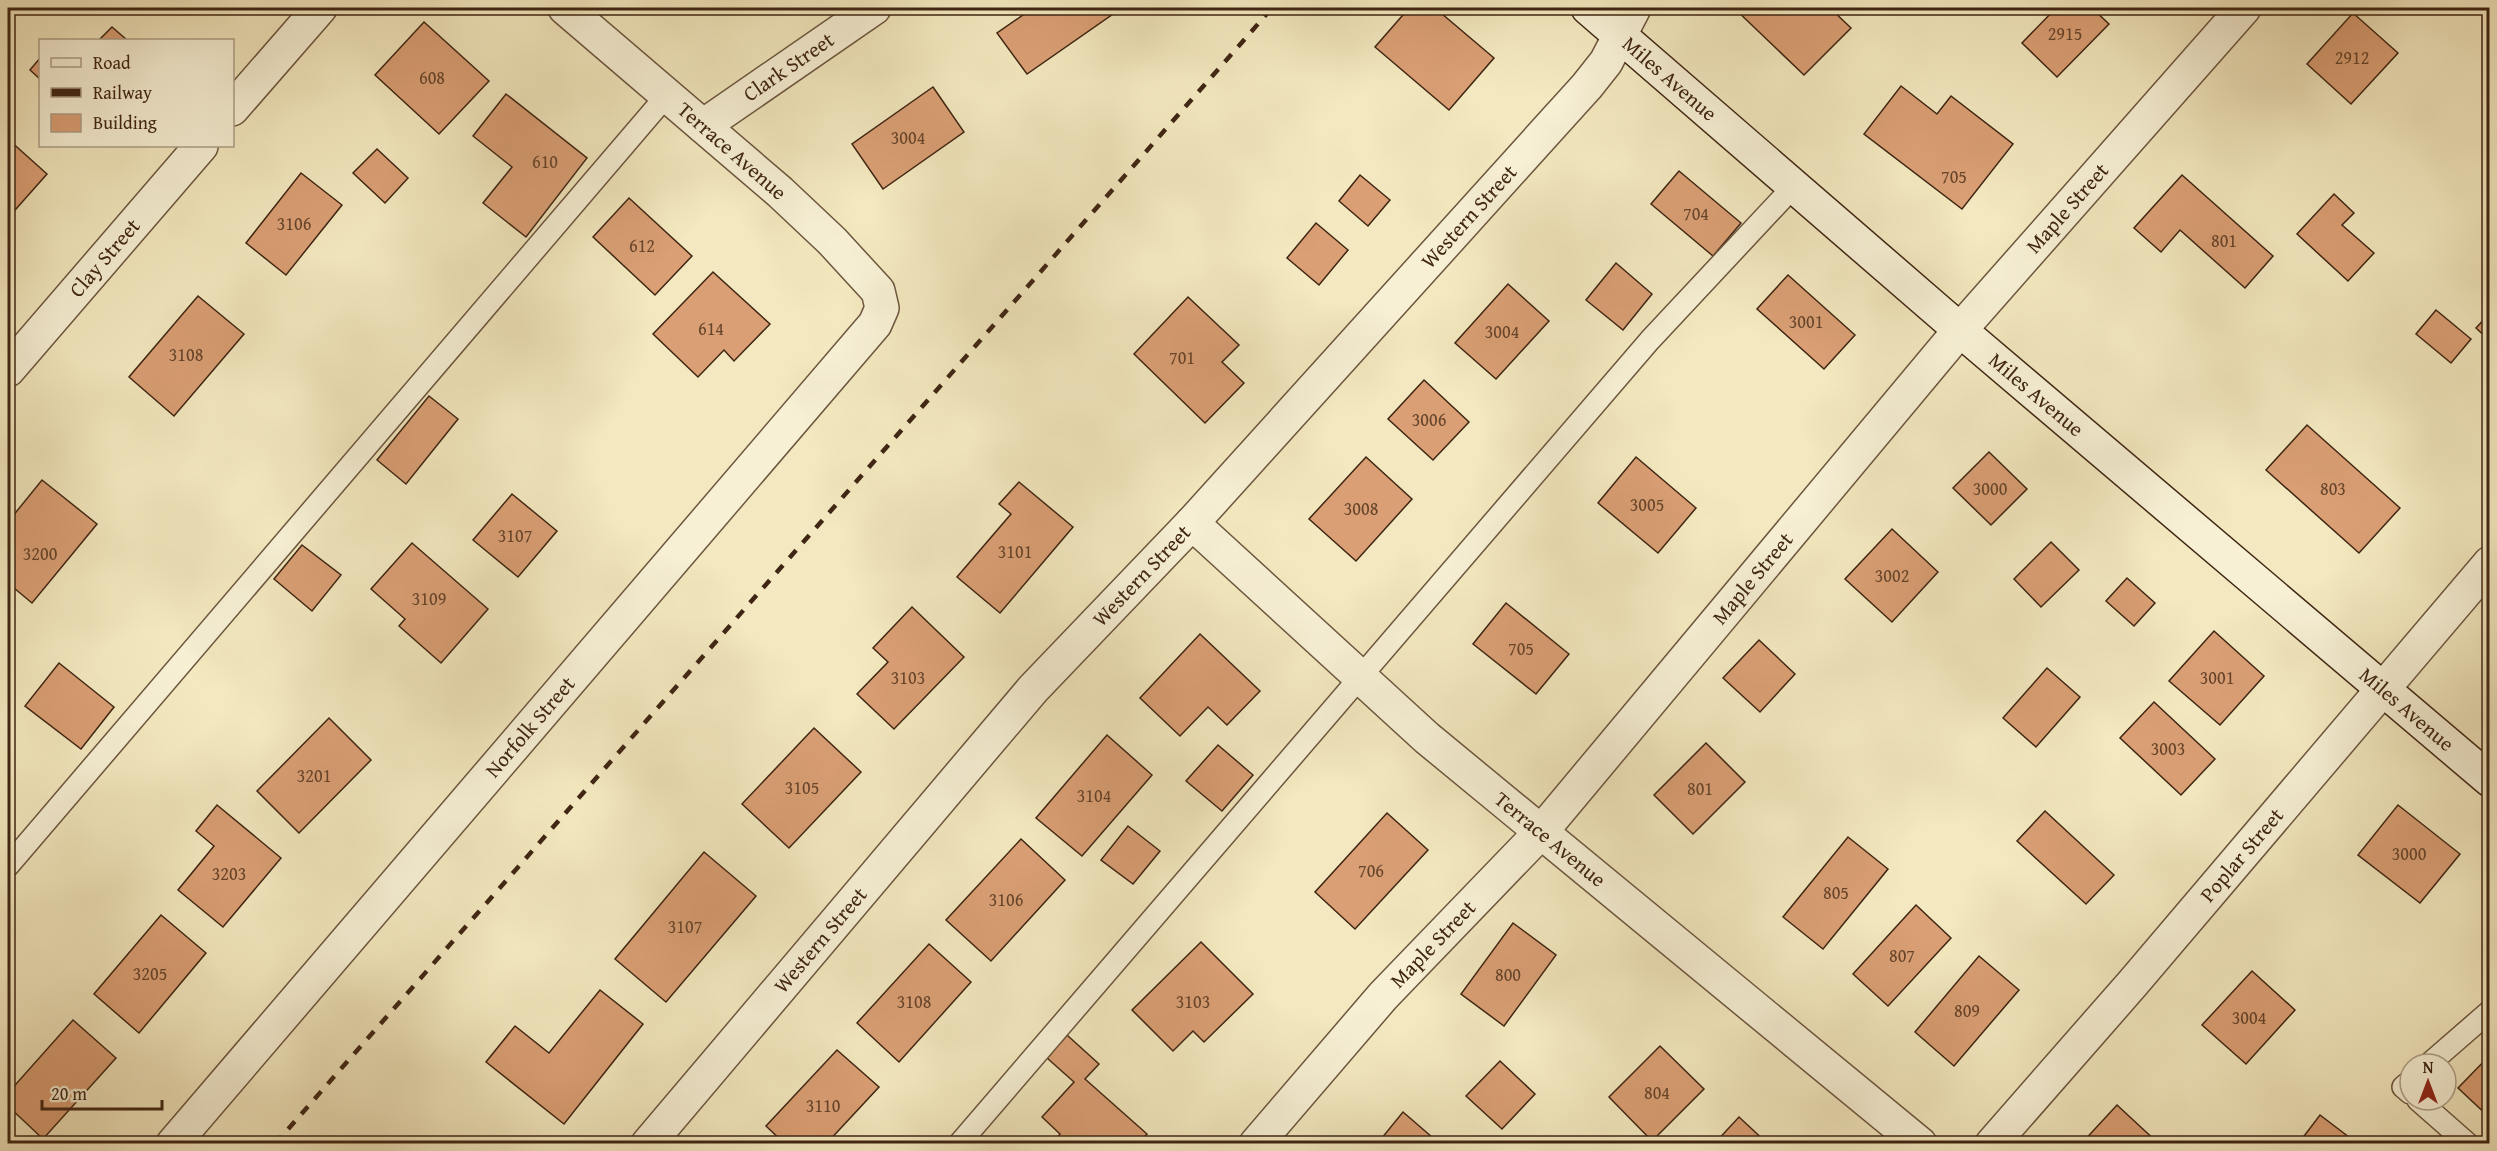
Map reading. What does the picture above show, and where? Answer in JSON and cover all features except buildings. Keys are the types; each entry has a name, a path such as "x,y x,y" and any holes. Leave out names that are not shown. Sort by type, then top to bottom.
{"street":[{"path":"234,108 320,8"},
{"name":"Terrace Avenue","path":"565,8 780,192 832,240 878,291 882,308"},
{"name":"Clark Street","path":"703,126 874,8"},
{"name":"Miles Avenue","path":"1588,8 1627,21 1794,186 2490,780"},
{"name":"Maple Street","path":"1256,1143 1383,996 1541,832 1960,330 2244,8"},
{"name":"Western Street","path":"648,1143 1033,689 1192,523 1587,86 1606,62 1627,21"},
{"name":"Clay Street","path":"8,370 200,147"},
{"name":"Norfolk Street","path":"173,1143 875,324 882,308"},
{"name":"Terrace Avenue","path":"1192,523 1427,738 1920,1143"},
{"name":"Poplar Street","path":"1992,1143 2133,982 2381,688 2490,563"}],"lane":[{"path":"8,866 667,95"},
{"path":"959,1143 1650,340 1794,186"},
{"path":"2443,1052 2490,1011"},
{"path":"2434,1112 2468,1143"}],"railway":[{"path":"275,1144 1272,8"}]}
